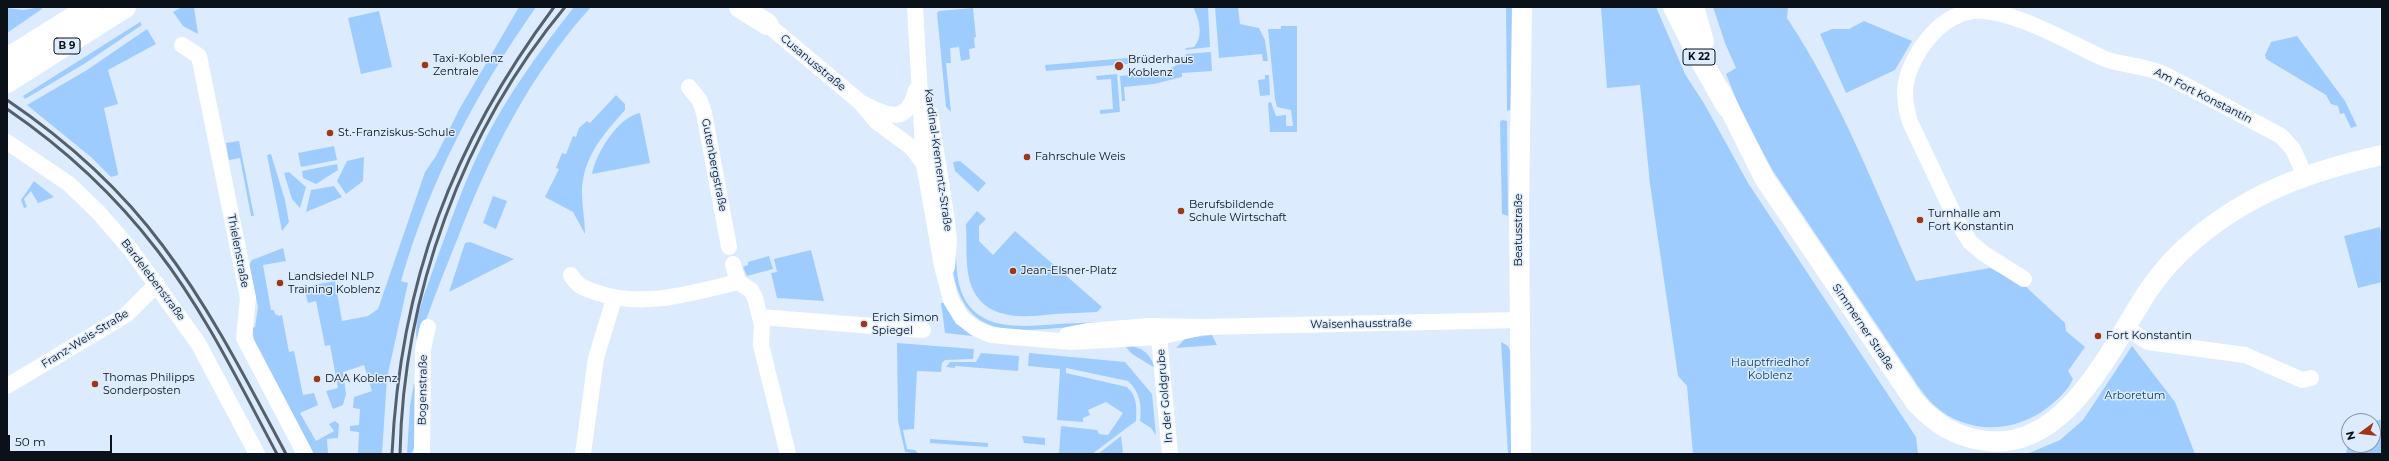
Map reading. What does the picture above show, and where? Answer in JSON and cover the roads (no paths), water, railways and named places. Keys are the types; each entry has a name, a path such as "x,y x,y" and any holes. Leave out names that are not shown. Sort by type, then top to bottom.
{"highway":[{"name":"B 9","path":"7,82 125,7"},
{"path":"740,7 766,24"},
{"path":"753,7 766,24"},
{"name":"K 22","path":"1674,7 1702,62 1727,106"},
{"path":"1693,7 1707,57"},
{"name":"B 9","path":"7,58 85,10"}],"street":[{"name":"Kardinal-Krementz-Straße","path":"915,7 918,37 918,80 924,164 938,248 953,306 962,318 975,328"},
{"name":"Beatusstraße","path":"1521,454 1519,320 1522,7"},
{"name":"Simmerner Straße","path":"1685,7 1727,106 1764,178 1898,380 1930,419 1950,431 1972,440 1994,442 2029,436 2050,424 2070,407 2169,264 2193,240 2238,207 2280,185 2330,167 2382,155"},
{"name":"Am Fort Konstantin","path":"2024,279 1983,253 1970,242 1957,221 1910,122 1905,104 1904,88 1915,58 1926,40 1939,26 1950,18 1960,14 1987,11 2001,15 2039,28 2105,59 2137,65 2159,73 2282,136 2293,148 2306,176"},
{"name":"Cusanusstraße","path":"766,24 860,102 881,125 911,147 924,164"},
{"name":"Kardinal-Krementz-Straße","path":"918,37 925,63 921,121 934,150 949,234 947,284"},
{"name":"Thielenstraße","path":"182,46 199,56 248,298 244,338 305,454"},
{"path":"898,115 906,111 911,105 918,80"},
{"name":"Gutenbergstraße","path":"689,87 700,101 704,113 729,247"},
{"name":"Cusanusstraße","path":"860,102 882,113 898,115 921,121 934,150"},
{"path":"881,125 901,130 921,121"},
{"name":"Bardelebenstraße","path":"7,142 74,189 99,213 157,284 198,342 257,454"},
{"path":"733,264 738,282 751,290 760,317 762,325 761,345 788,454"},
{"path":"571,275 576,284 614,298 645,300 667,298 738,282"},
{"name":"Franz-Weis-Straße","path":"7,386 126,314 157,284"},
{"path":"583,454 596,358 614,298"},
{"path":"760,317 923,330"},
{"name":"Waisenhausstraße","path":"975,328 1003,337 1090,342 1154,332 1203,327 1519,320"},
{"name":"Bogenstraße","path":"422,454 423,349 428,327"},
{"path":"2125,327 2148,342 2245,356 2302,380 2311,378"},
{"name":"In der Goldgrube","path":"1154,332 1170,454"}],"railway":[{"path":"392,454 397,391 406,331 420,274 438,218 460,164 487,111 518,59 554,7"},
{"path":"400,454 404,394 413,334 427,275 445,217 469,161 497,106 529,55 565,7"},
{"path":"7,100 29,115 91,166 129,204 163,246 181,270 213,321 286,454"},
{"path":"7,109 49,140 88,174 124,210 157,250 191,298 221,349 277,454"}],"place":[{"name":"Taxi-Koblenz Zentrale","path":"425,65"},
{"name":"Brüderhaus Koblenz","path":"1119,66"},
{"name":"St.-Franziskus-Schule","path":"330,133"},
{"name":"Fahrschule Weis","path":"1027,157"},
{"name":"Berufsbildende Schule Wirtschaft","path":"1181,211"},
{"name":"Turnhalle am Fort Konstantin","path":"1920,220"},
{"name":"Jean-Elsner-Platz","path":"1013,271"},
{"name":"Landsiedel NLP Training Koblenz","path":"280,283"},
{"name":"Erich Simon Spiegel","path":"864,324"},
{"name":"Fort Konstantin","path":"2098,336"},
{"name":"DAA Koblenz","path":"317,379"},
{"name":"Thomas Philipps Sonderposten","path":"95,384"}],"park label":[{"name":"Hauptfriedhof Koblenz","path":"1770,369"},
{"name":"Arboretum","path":"2135,396"}]}
